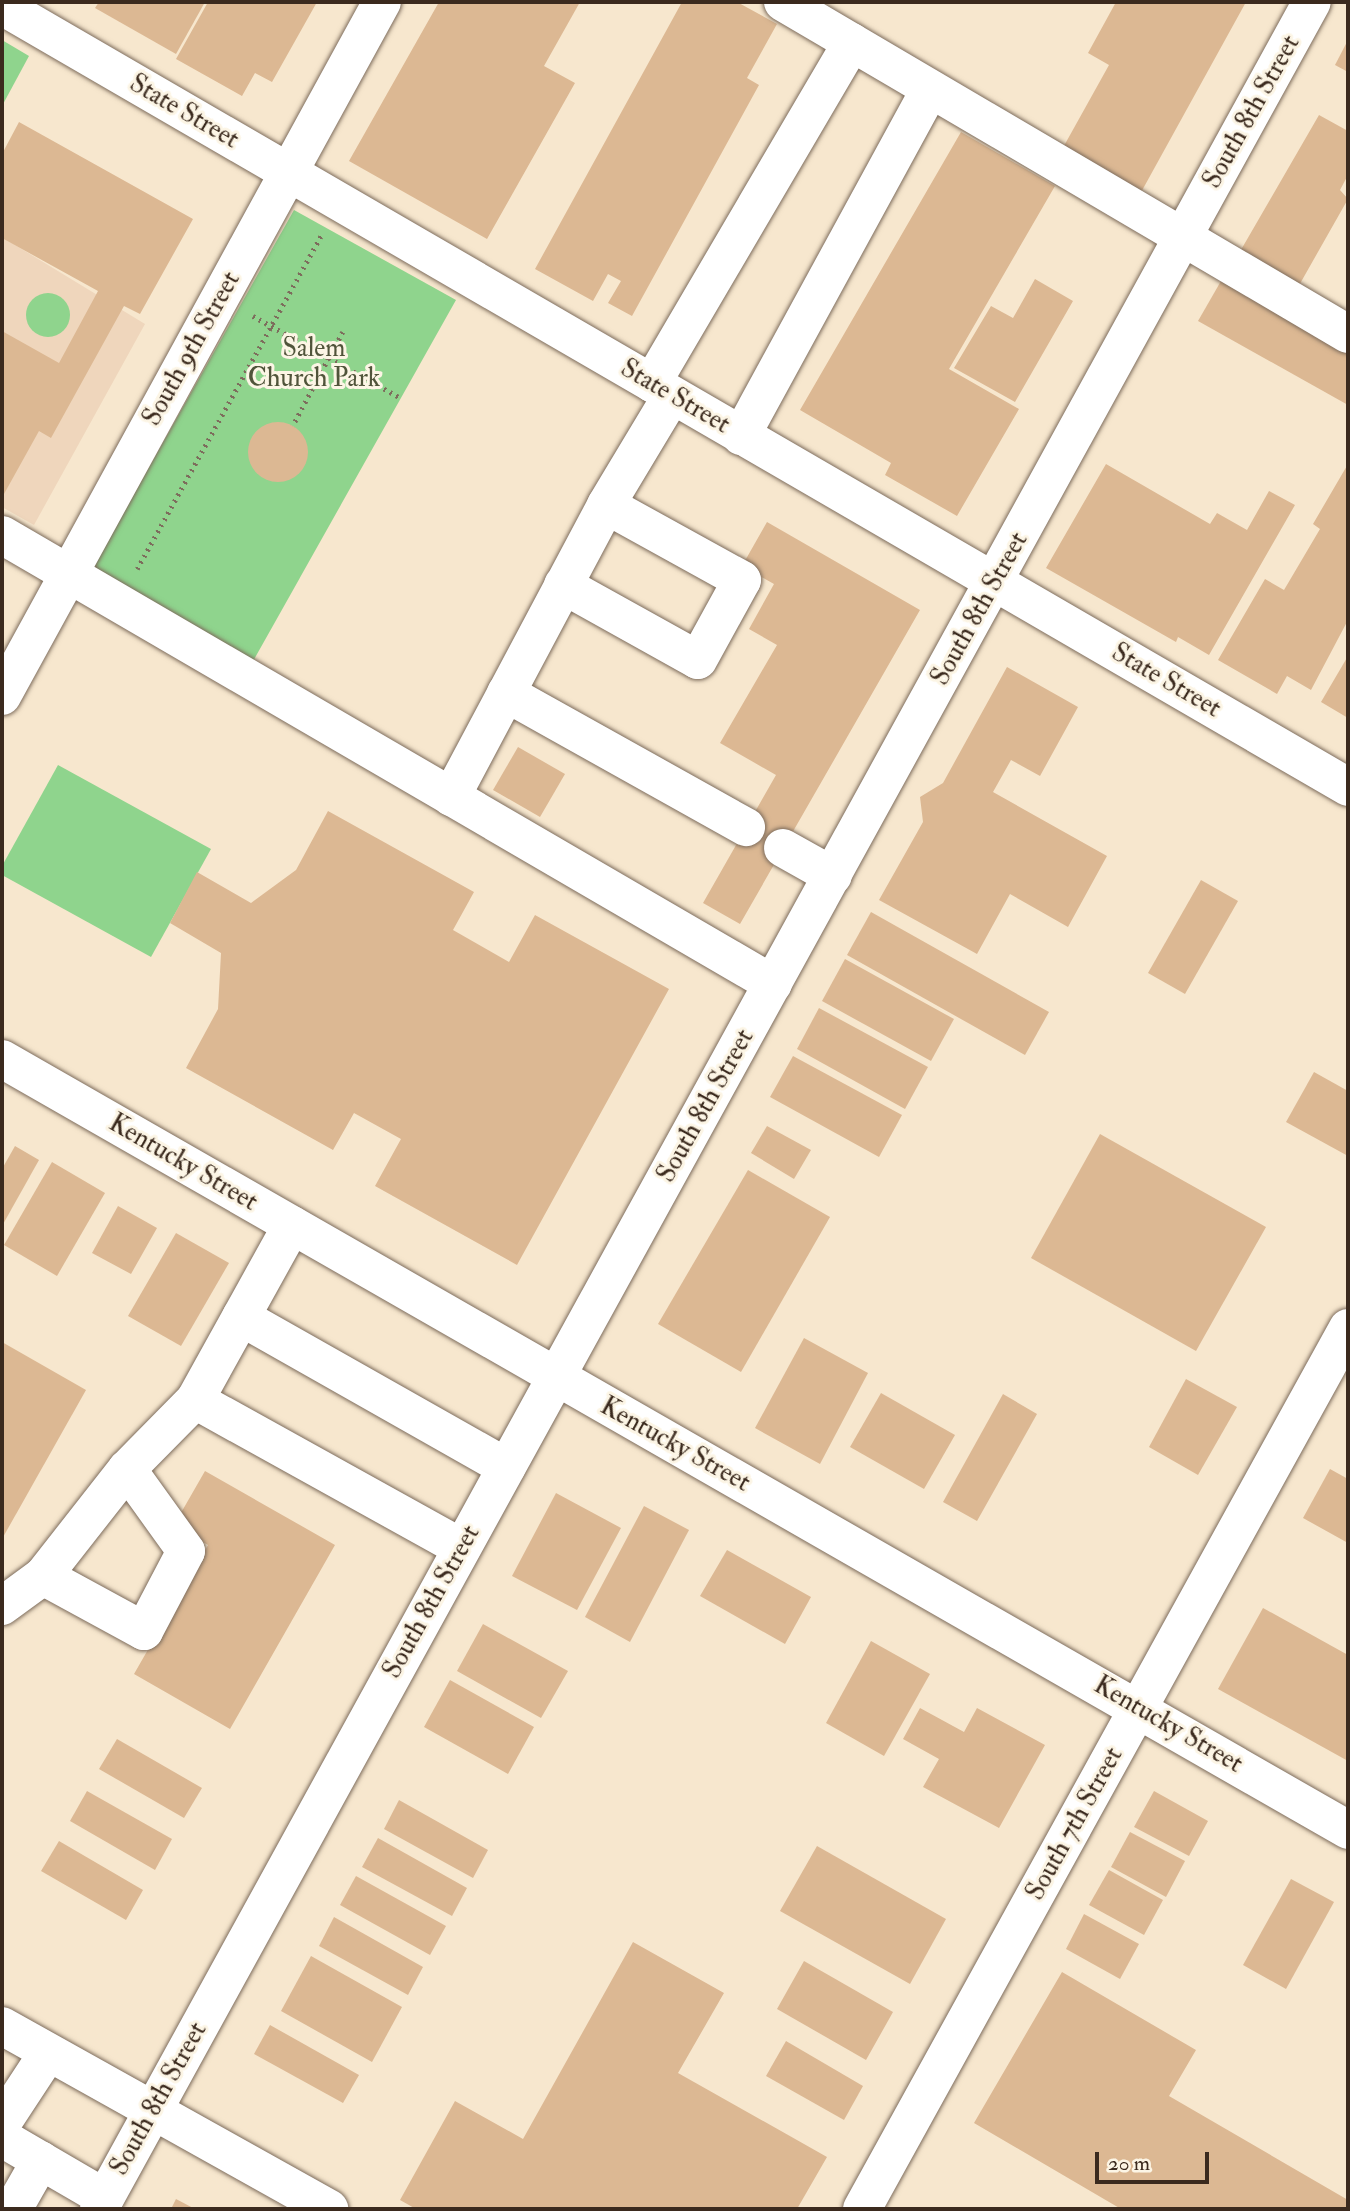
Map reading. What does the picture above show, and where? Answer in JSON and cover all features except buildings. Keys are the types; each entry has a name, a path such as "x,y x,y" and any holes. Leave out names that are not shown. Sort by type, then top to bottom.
{"street":[{"name":"South 9th Street","path":"2,696 382,2"},
{"path":"783,2 1348,334"},
{"name":"South 8th Street","path":"102,2204 1312,2"},
{"name":"State Street","path":"2,6 1348,787"},
{"path":"451,797 606,505 662,389 852,42"},
{"path":"741,436 930,89"},
{"path":"563,585 698,660 742,580 606,505"},
{"path":"2,535 774,984"},
{"path":"506,693 746,827"},
{"path":"783,848 833,876"},
{"name":"Kentucky Street","path":"2,1059 554,1378 1141,1708 1348,1830"},
{"path":"2,1606 43,1576 127,1469 195,1400 292,1225"},
{"path":"241,1317 506,1468"},
{"name":"South 7th Street","path":"862,2209 1141,1708 1348,1328"},
{"path":"195,1400 462,1548"},
{"path":"43,1576 144,1630 186,1551 127,1469"},
{"path":"2,2026 329,2209"},
{"path":"2,2123 48,2053"},
{"path":"2,2138 41,2160 102,2204"},
{"path":"13,2209 41,2160"}],"path":[{"path":"118,604 340,202"},
{"path":"220,298 401,398"},
{"path":"293,426 343,331"}],"shaded area":[{"path":"2,237 145,324 34,525 2,507"}],"green space":[{"path":"2,40 29,56 2,106"},
{"name":"Salem Church Park","path":"294,210 456,300 252,663 90,572"},
{"path":"48,293 64,299 70,315 64,331 48,337 32,331 26,315 32,299"},
{"path":"58,765 211,849 151,957 2,875 2,866"}]}
